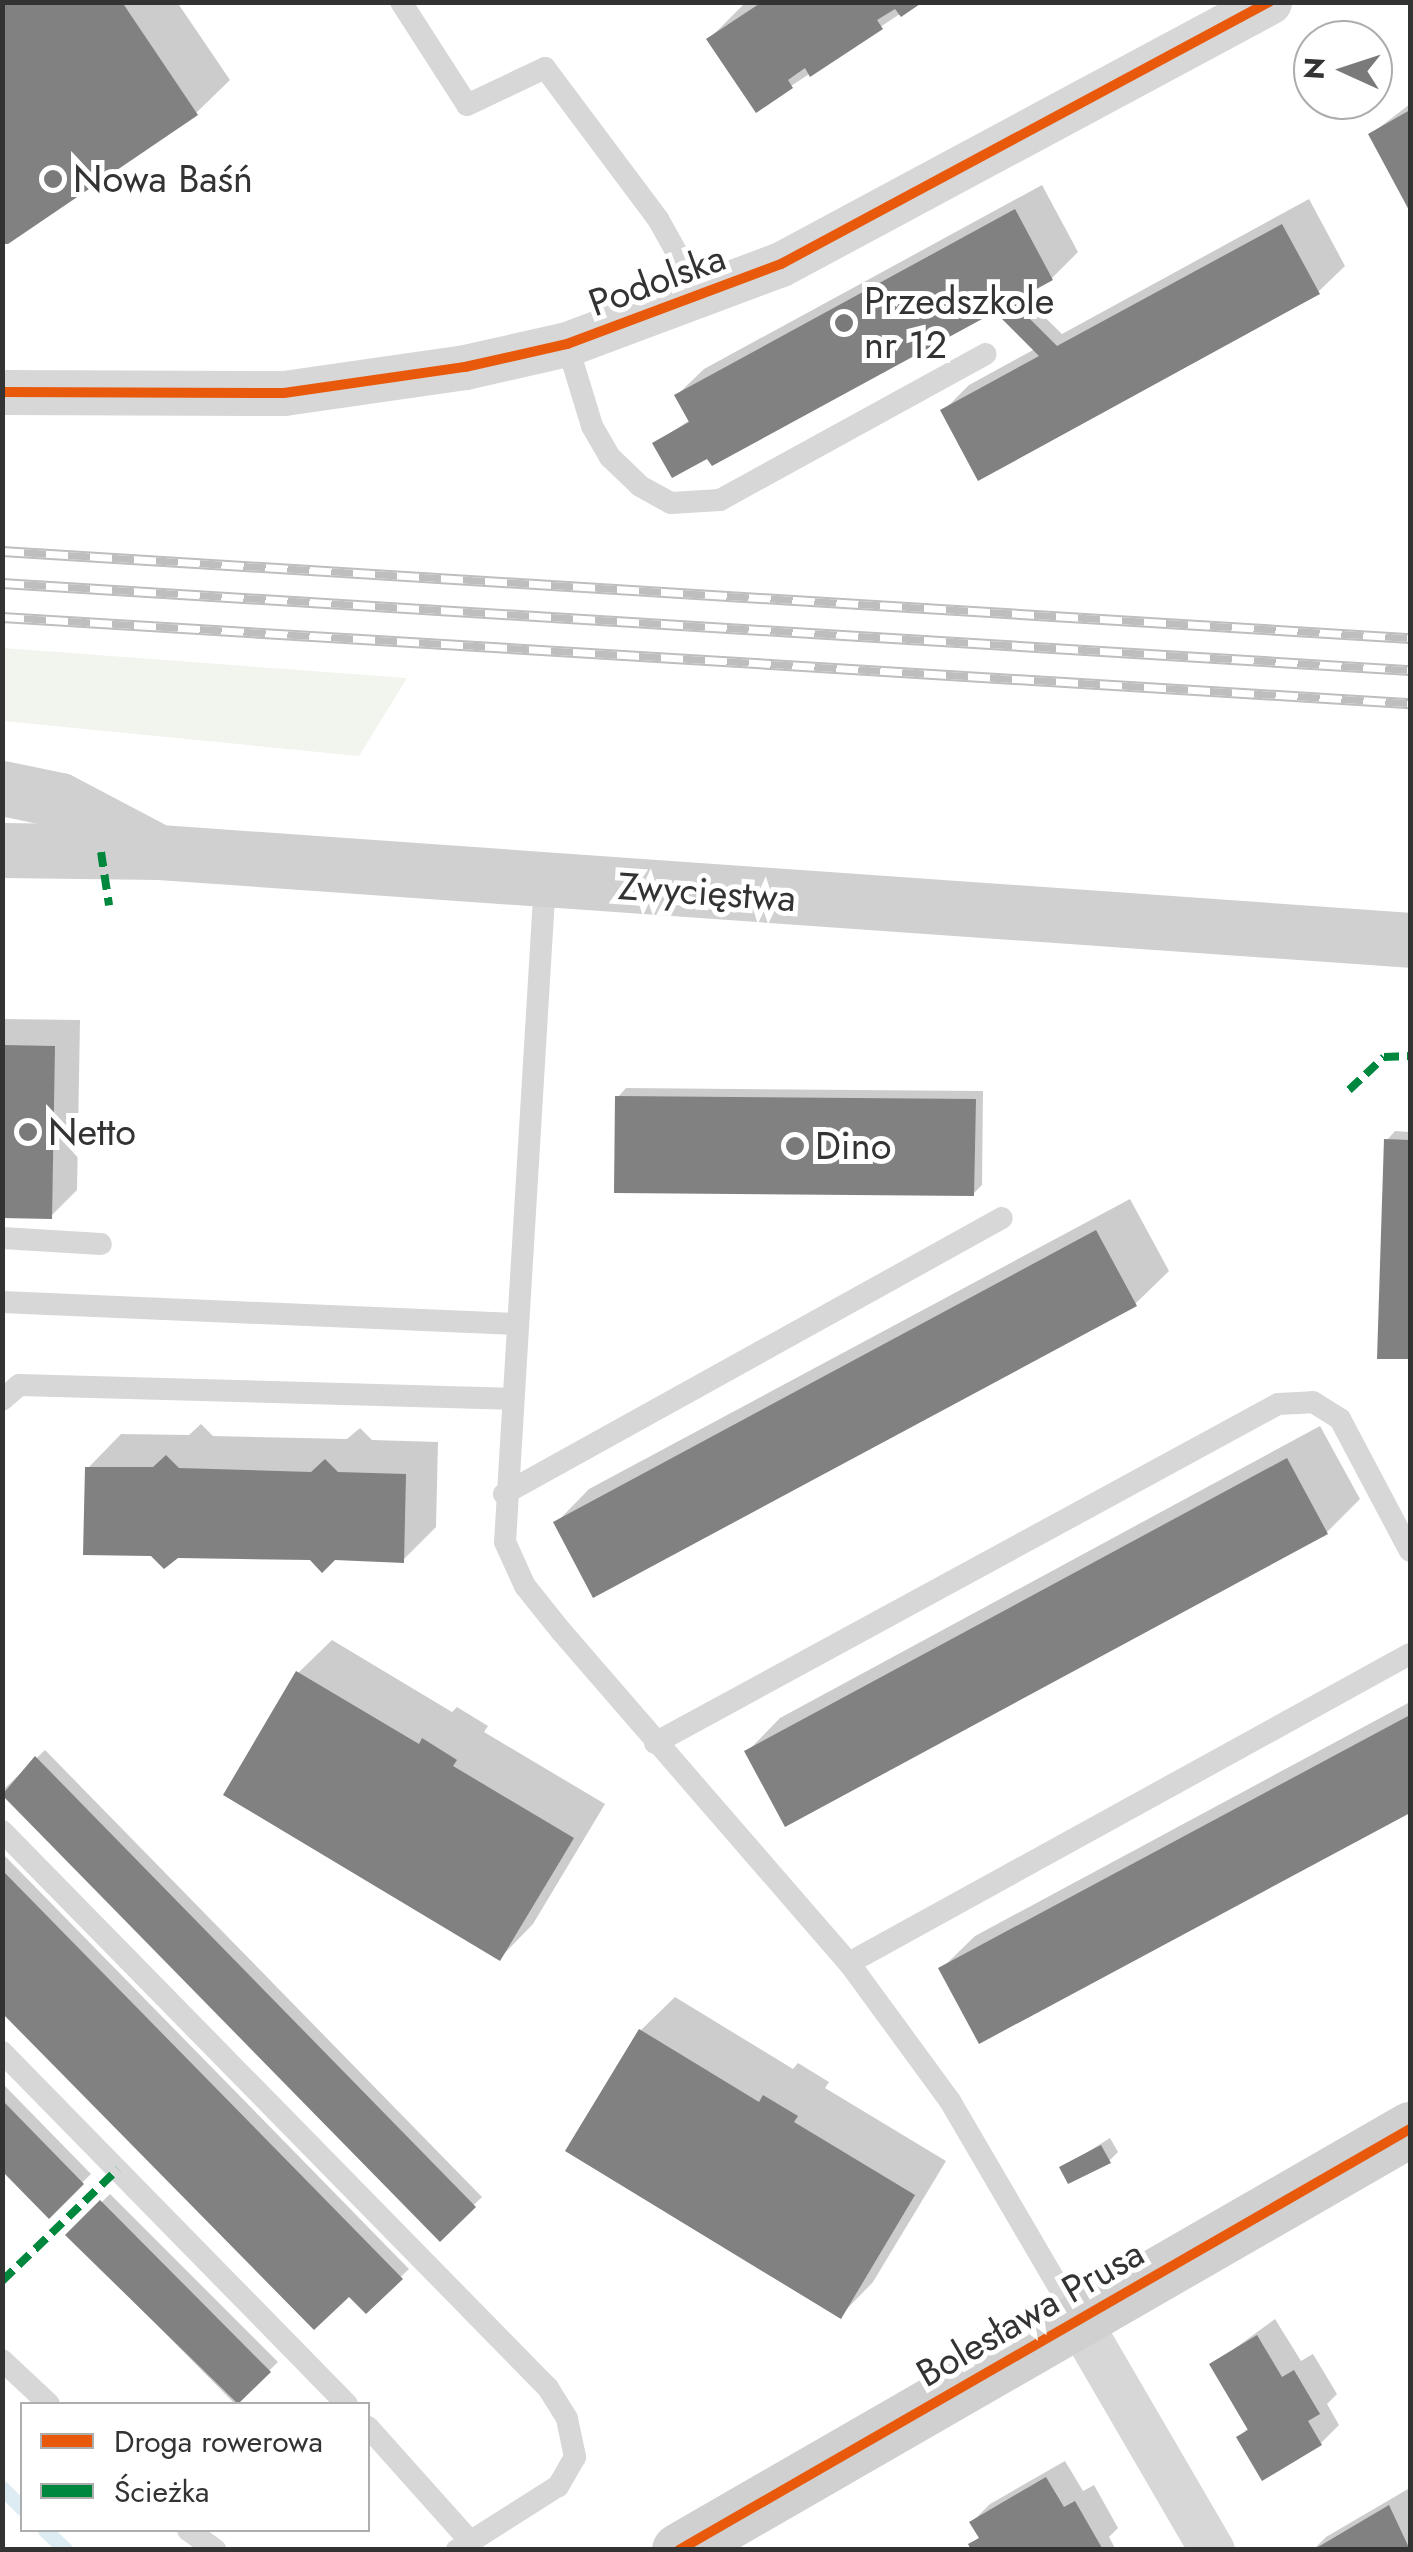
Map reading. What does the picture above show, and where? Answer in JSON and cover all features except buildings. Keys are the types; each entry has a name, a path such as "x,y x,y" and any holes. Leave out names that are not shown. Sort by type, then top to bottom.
{"main road":[{"path":"2,788 60,800 158,852"},
{"name":"Zwycięstwa","path":"2,850 158,852 1410,940"},
{"name":"Bolesława Prusa","path":"678,2550 1410,2128"}],"street":[{"name":"Podolska","path":"2,392 284,392 464,367 567,344 702,298 900,206 1269,2"},
{"path":"1078,2320 1212,2550"}],"lane":[{"path":"401,2 467,105 545,68 658,219 702,298"},
{"path":"567,344 592,426 610,457 640,486 671,503 720,500 986,354"},
{"path":"546,881 509,1400 504,1494 506,1542 525,1586 655,1742 848,1962 950,2101 1078,2320"},
{"path":"504,1494 1002,1218"},
{"path":"2,1238 102,1244"},
{"path":"2,1302 515,1324"},
{"path":"2,1400 19,1385 509,1400"},
{"path":"655,1742 1278,1404 1313,1402 1340,1419 1410,1551"},
{"path":"848,1962 1410,1654"},
{"path":"2,1831 548,2388 567,2419 575,2457 558,2486 464,2545 370,2429"},
{"path":"2,2052 345,2402"},
{"path":"2,2360 47,2402"},
{"path":"191,2532 216,2550"}],"shaded area":[{"path":"3,648 407,678 359,756 3,721"}],"waterway":[{"path":"2,2488 20,2506"},
{"path":"47,2532 66,2550"}],"railway":[{"path":"2,551 1410,638"},
{"path":"2,583 1410,670"},
{"path":"2,617 1410,703"}],"marked path":[{"path":"101,852 109,905"},
{"path":"1349,1090 1384,1057 1410,1056"},
{"path":"2,2281 118,2169"}],"cycle path":[{"path":"2,392 284,393 465,367 567,344 781,264 1269,2"},
{"path":"679,2550 1410,2129"}],"place":[{"name":"Nowa Baśń","path":"53,179"},
{"name":"Przedszkole nr 12","path":"844,323"},
{"name":"Netto","path":"28,1132"},
{"name":"Dino","path":"795,1146"}]}
